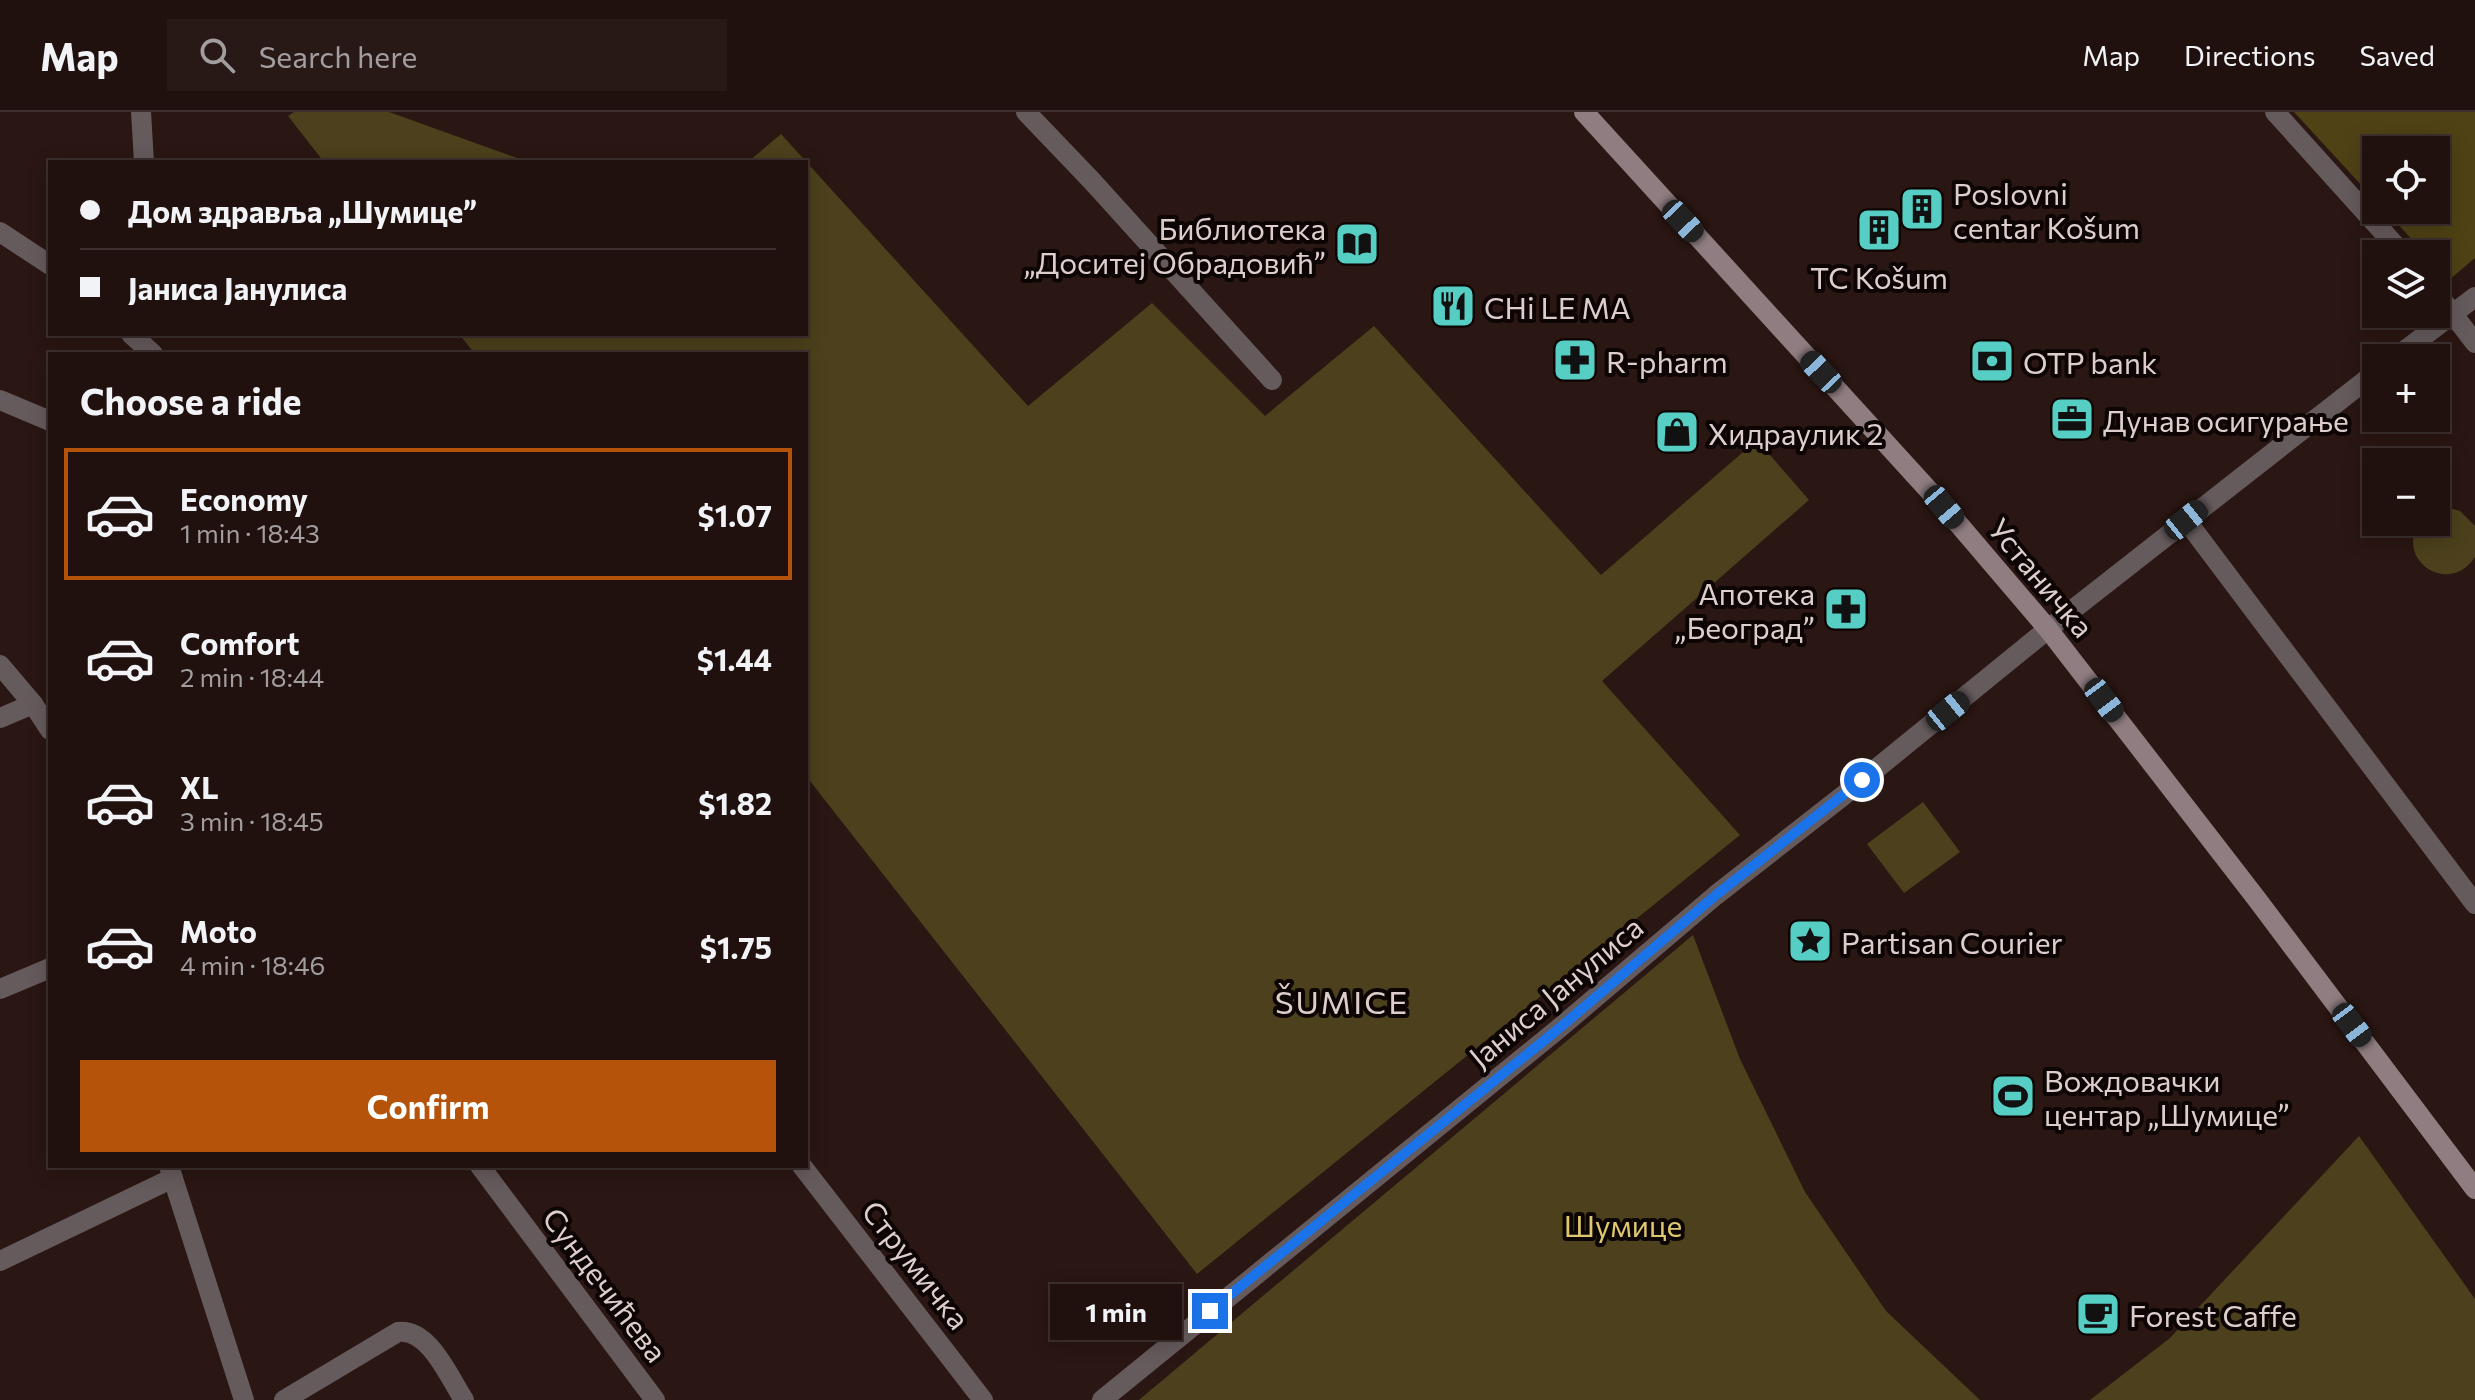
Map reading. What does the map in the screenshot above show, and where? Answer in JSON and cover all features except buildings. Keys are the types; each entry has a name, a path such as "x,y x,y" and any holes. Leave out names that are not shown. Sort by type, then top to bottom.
{"main road":[{"name":"Устаничка","path":"1584,112 1944,507 2048,629 2475,1189"}],"street":[{"path":"141,112 144,160"},
{"path":"1026,112 1272,380"},
{"path":"2275,112 2390,240"},
{"path":"0,232 48,264"},
{"path":"2413,344 2475,297"},
{"path":"2450,309 2475,343"},
{"path":"133,336 152,352"},
{"name":"Јаниса Јанулиса","path":"1102,1400 1557,1030 1716,895 2362,383"},
{"path":"0,400 48,420"},
{"path":"2186,520 2475,904"},
{"path":"0,665 48,727"},
{"path":"0,718 33,704"},
{"path":"0,989 48,969"},
{"name":"Сундечићева","path":"481,1168 655,1400"},
{"name":"Струмичка","path":"804,1168 983,1400"},
{"path":"0,1261 171,1172 244,1400"},
{"path":"284,1400 398,1332 409,1331 419,1336 435,1355 464,1400"}],"green space":[{"path":"294,112 389,112 522,160 322,160 288,116"},
{"path":"781,134 805,160 750,160"},
{"path":"808,164 1028,406 1152,303 1265,416 1374,326 1601,575 1757,440 1809,500 1602,681 1740,835 1197,1274 808,779 808,352 473,352 461,336 808,336"},
{"path":"2450,508 2460,511 2475,526 2475,557 2452,574 2440,574 2420,561 2414,550 2413,537 2450,536"},
{"path":"1923,802 1960,852 1904,893 1867,844"},
{"name":"Шумице","path":"1693,935 1740,1059 1805,1192 1886,1311 1980,1400 1139,1400"},
{"path":"2359,1136 2475,1299 2475,1400 2090,1400 2170,1338"}],"shaded area":[{"path":"2294,112 2475,112 2475,258 2450,279 2450,240 2412,240 2398,224 2450,224 2450,136 2362,136 2362,186"}],"place":[{"name":"Poslovni centar Košum","path":"1922,209"},
{"name":"TC Košum","path":"1879,230"},
{"name":"Библиотека „Доситеј Обрадовић”","path":"1357,244"},
{"name":"CHi LE MA","path":"1453,306"},
{"name":"R-pharm","path":"1575,360"},
{"name":"OTP bank","path":"1992,361"},
{"name":"Дунав осигурање","path":"2072,419"},
{"name":"Хидраулик 2","path":"1677,432"},
{"name":"Апотека „Београд”","path":"1846,609"},
{"name":"Partisan Courier","path":"1810,941"},
{"name":"Вождовачки центар „Шумице”","path":"2013,1096"},
{"name":"Forest Caffe","path":"2098,1314"}],"district":[{"name":"ŠUMICE","path":"1342,1001"}],"route":[{"path":"1210,1311 1557,1030 1716,895 1862,780"}]}
